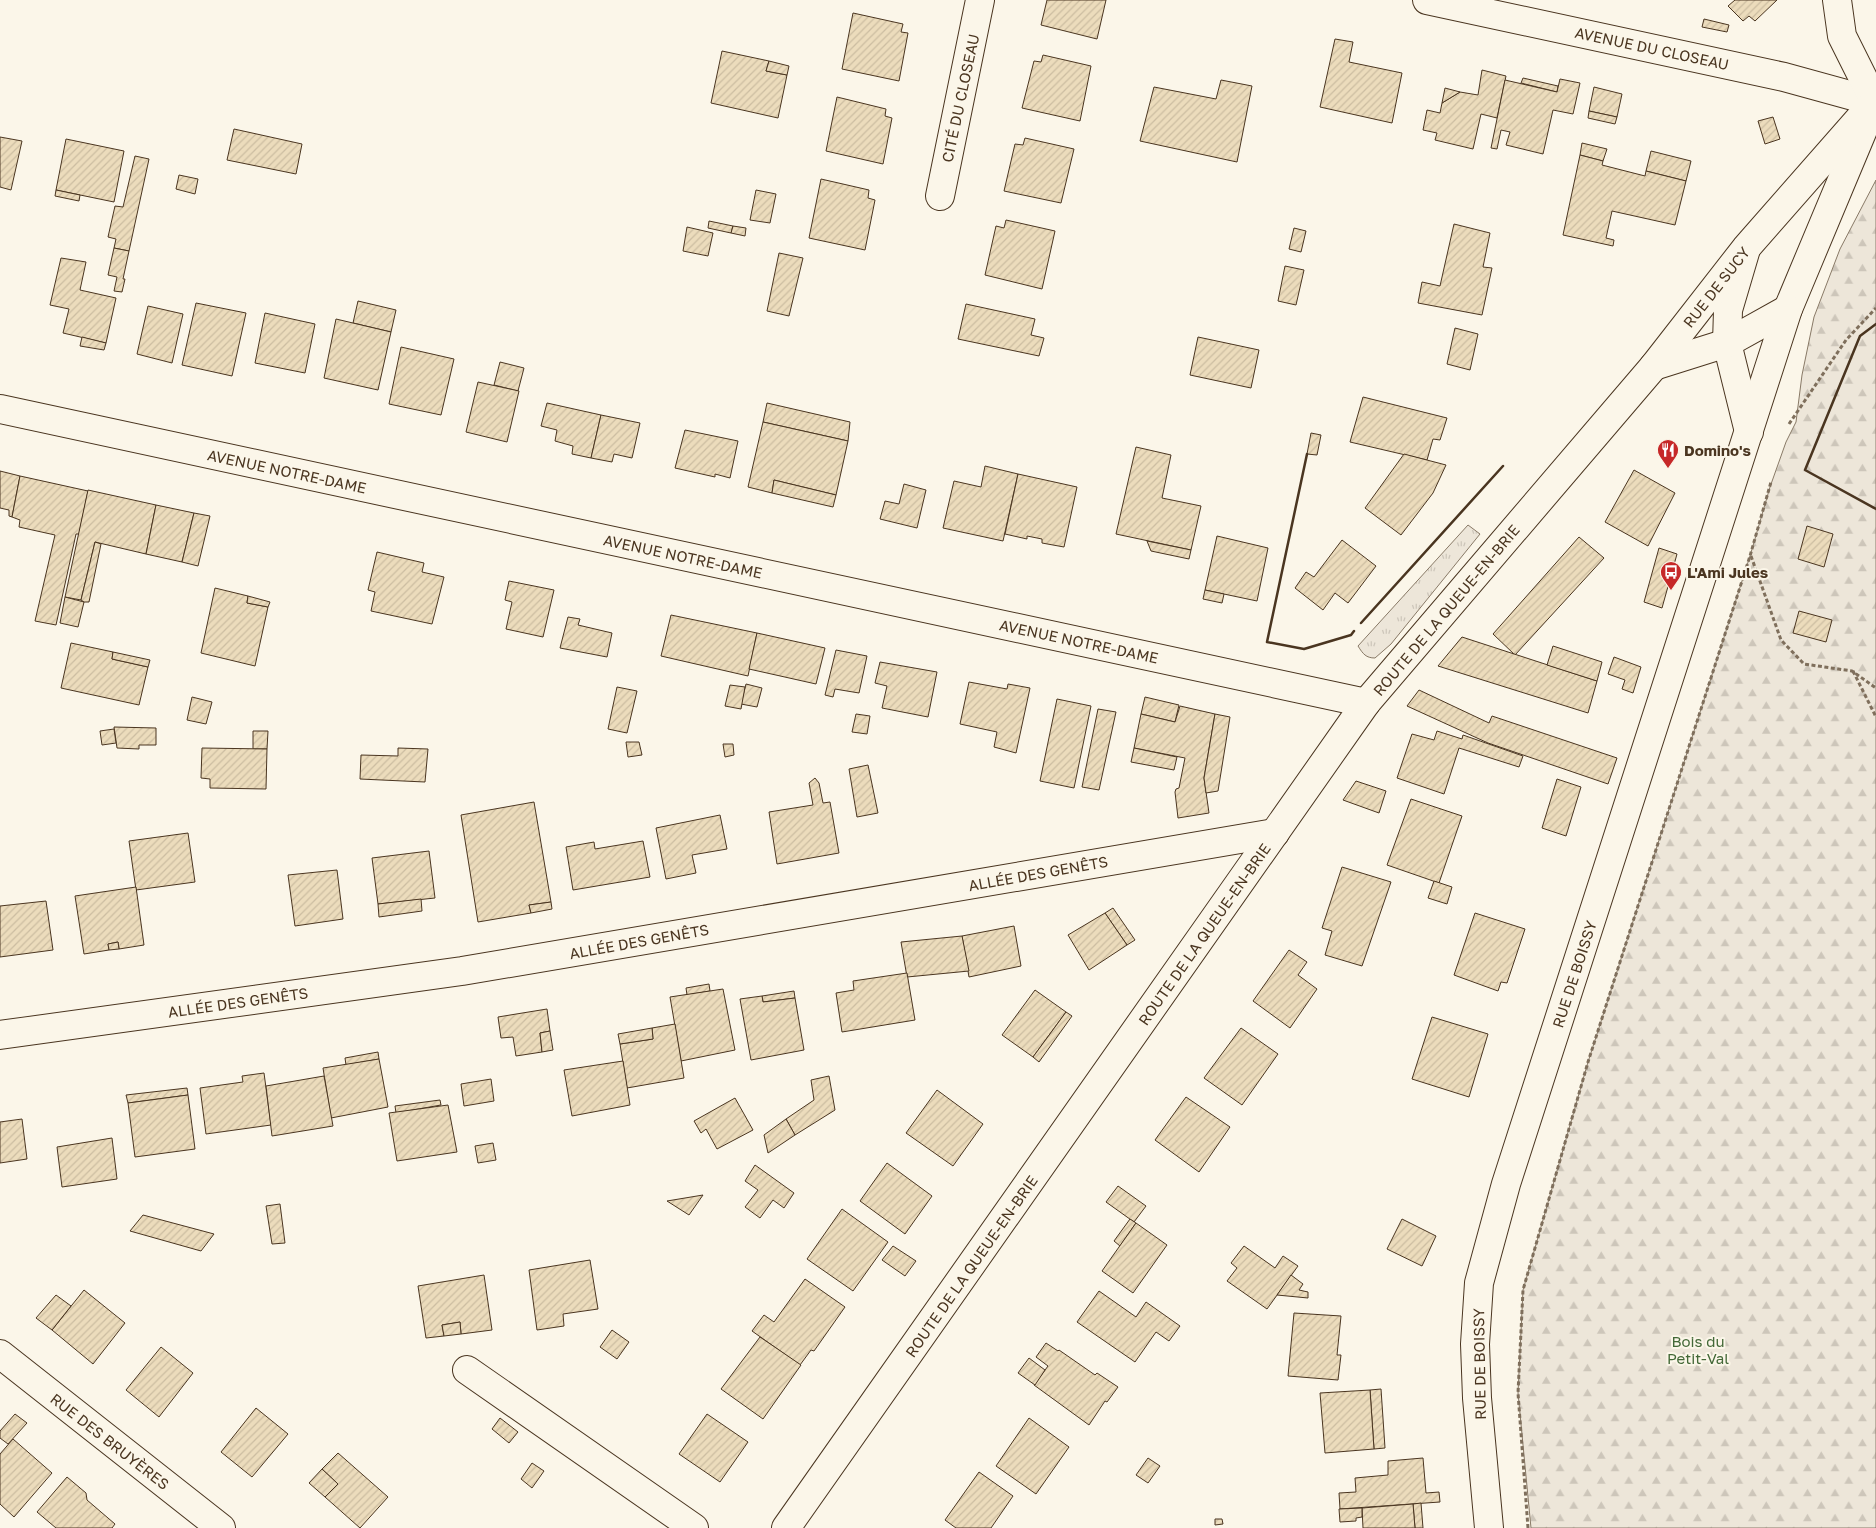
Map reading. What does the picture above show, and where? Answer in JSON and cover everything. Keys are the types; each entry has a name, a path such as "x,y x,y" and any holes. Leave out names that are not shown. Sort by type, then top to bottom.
{"street":[{"name":"CITÉ DU CLOSEAU","path":"940,196 980,0"},
{"name":"AVENUE DU CLOSEAU","path":"1427,0 1784,77 1875,101"},
{"path":"1837,0 1842,36 1875,101"},
{"name":"RUE DE SUCY","path":"1654,366 1746,248 1875,101"},
{"name":"RUE DE BOISSY","path":"1489,1528 1477,1398 1476,1344 1479,1283 1506,1184 1788,309 1875,101"},
{"path":"1746,248 1728,310 1727,343 1749,432"},
{"name":"RUE DE SUCY","path":"1654,366 1727,343 1788,309"},
{"name":"ROUTE DE LA QUEUE-EN-BRIE","path":"786,1528 1366,703 1654,366"},
{"name":"AVENUE NOTRE-DAME","path":"0,409 1366,703"},
{"name":"ALLÉE DES GENÊTS","path":"0,1034 462,971 1275,833"},
{"name":"RUE DES BRUYÈRES","path":"0,1354 220,1528"},
{"path":"467,1370 694,1528"}],"path":[{"path":"1788,425 1846,340 1876,308"},
{"path":"1528,1528 1518,1393 1523,1290 1588,1062 1750,556 1772,478"},
{"path":"1750,556 1781,640 1804,664 1852,671 1876,688"},
{"path":"1852,671 1876,717"}],"green space":[{"name":"Bois du Petit-Val","path":"1876,180 1876,1528 1531,1528 1518,1393 1523,1290 1588,1062 1750,556 1770,487 1786,442 1796,422 1802,375 1814,317 1840,249"},
{"path":"1468,525 1480,534 1391,644 1375,658 1365,655 1358,646"}],"building":[{"path":"1047,0 1106,0 1097,39 1041,25"},
{"path":"1735,0 1777,0 1755,21 1749,16 1743,21 1728,6"},
{"path":"853,13 903,24 901,32 908,33 899,81 842,69"},
{"path":"1704,19 1729,25 1727,32 1702,27"},
{"path":"1335,39 1353,42 1349,62 1402,73 1392,123 1320,107"},
{"path":"722,51 769,61 766,71 787,75 778,118 711,103"},
{"path":"1043,55 1091,66 1080,121 1022,108 1034,61 1041,62"},
{"path":"769,61 789,66 787,75 766,71"},
{"path":"1482,70 1506,76 1497,118 1481,114 1473,149 1435,140 1437,133 1423,130 1427,110 1440,113 1442,103 1460,92 1478,95"},
{"path":"1523,78 1558,86 1557,92 1521,83"},
{"path":"1560,79 1580,83 1573,114 1553,110 1543,154 1506,145 1510,132 1501,130 1497,149 1491,148 1505,80 1557,92"},
{"path":"1221,80 1252,86 1237,162 1140,141 1154,87 1216,99"},
{"path":"1594,87 1622,94 1617,117 1589,111"},
{"path":"1445,88 1460,92 1442,103"},
{"path":"837,97 886,109 885,116 892,118 883,164 826,151"},
{"path":"1589,111 1617,117 1615,124 1588,118"},
{"path":"1773,117 1780,139 1765,144 1758,121"},
{"path":"234,129 302,144 296,174 227,160"},
{"path":"0,137 22,141 11,190 0,187"},
{"path":"1025,138 1074,149 1061,203 1004,191 1015,144 1023,145"},
{"path":"66,139 124,151 114,202 56,190"},
{"path":"1582,143 1607,149 1603,161 1580,155"},
{"path":"1651,151 1691,161 1686,181 1646,171"},
{"path":"1580,155 1603,161 1602,165 1645,176 1646,171 1686,181 1675,225 1612,211 1606,238 1614,240 1613,246 1563,235"},
{"path":"135,156 149,159 129,251 114,248 116,239 108,237 115,206 123,207"},
{"path":"179,175 198,179 195,194 176,189"},
{"path":"821,179 869,190 868,198 875,200 865,250 809,238"},
{"path":"56,190 80,195 79,201 55,196"},
{"path":"756,190 776,194 770,223 750,220"},
{"path":"1006,220 1055,231 1042,289 985,275 996,226 1004,228"},
{"path":"709,221 733,226 731,233 708,228"},
{"path":"1454,224 1490,233 1483,267 1492,268 1482,315 1418,303 1422,282 1440,286"},
{"path":"733,226 746,228 745,236 731,233"},
{"path":"687,227 713,233 708,256 683,251"},
{"path":"1294,228 1306,231 1301,252 1289,249"},
{"path":"114,248 129,251 122,292 114,291 117,277 108,275"},
{"path":"779,253 803,258 789,316 767,311"},
{"path":"61,258 86,262 80,290 116,298 106,343 63,333 69,309 50,305"},
{"path":"1285,266 1304,270 1296,305 1278,301"},
{"path":"358,301 396,310 391,332 353,323"},
{"path":"196,303 246,313 232,376 182,365"},
{"path":"966,304 1035,319 1031,335 1044,338 1039,356 958,339"},
{"path":"148,306 183,314 172,363 137,354"},
{"path":"265,313 315,324 305,373 255,363"},
{"path":"336,319 391,332 378,390 324,378"},
{"path":"1455,328 1478,334 1470,370 1447,364"},
{"path":"82,337 106,343 104,350 80,346"},
{"path":"1198,337 1259,350 1251,388 1190,375"},
{"path":"401,347 454,359 441,415 389,404"},
{"path":"500,362 524,368 518,391 494,385"},
{"path":"478,382 519,391 507,442 466,432"},
{"path":"1363,397 1447,418 1440,440 1433,439 1427,460 1350,442"},
{"path":"547,403 601,415 591,458 572,454 573,446 555,441 557,430 541,426"},
{"path":"767,403 850,422 848,441 763,422"},
{"path":"601,415 640,423 632,458 614,454 612,462 591,458"},
{"path":"763,422 848,441 836,495 774,480 772,493 748,487"},
{"path":"685,430 738,441 730,478 715,474 715,477 675,468"},
{"path":"1311,433 1321,435 1317,455 1307,454"},
{"path":"1136,447 1171,455 1162,498 1201,506 1191,550 1116,534"},
{"path":"1404,454 1446,465 1433,493 1401,535 1365,508"},
{"path":"985,466 1018,474 1003,541 943,528 954,481 981,487"},
{"path":"1634,470 1675,493 1648,546 1605,522"},
{"path":"0,471 20,476 12,517 9,516 9,510 0,508"},
{"path":"1018,474 1077,487 1064,547 1042,543 1042,539 1027,536 1027,539 1005,534"},
{"path":"20,476 88,491 79,534 76,534 56,625 35,621 55,535 19,527 20,520 12,517"},
{"path":"774,480 836,495 833,507 772,493"},
{"path":"904,484 926,490 917,528 880,519 885,501 899,504"},
{"path":"88,490 156,505 146,554 95,542 81,600 65,597"},
{"path":"156,505 194,513 182,562 146,554"},
{"path":"194,513 210,516 198,566 182,562"},
{"path":"1807,526 1833,534 1824,567 1798,559"},
{"path":"1217,536 1268,548 1257,601 1205,590"},
{"path":"1579,537 1604,558 1515,655 1493,634"},
{"path":"1342,540 1376,566 1348,603 1335,593 1323,610 1295,588 1306,572 1314,577"},
{"path":"1147,541 1191,550 1189,559 1151,551"},
{"path":"95,542 101,544 89,602 84,602 81,600"},
{"path":"1659,548 1677,554 1662,608 1644,602"},
{"path":"377,552 424,563 422,572 444,577 432,624 371,611 375,592 368,590"},
{"path":"509,581 554,590 543,637 506,629 512,602 505,600"},
{"path":"215,588 248,596 247,603 268,607 255,666 201,653"},
{"path":"1205,590 1224,594 1222,603 1203,599"},
{"path":"248,596 270,602 268,607 247,603"},
{"path":"65,597 84,602 78,627 60,623"},
{"path":"1799,611 1832,620 1826,642 1793,633"},
{"path":"671,615 757,633 748,676 661,656"},
{"path":"568,617 580,619 578,625 612,633 607,657 560,648"},
{"path":"757,633 825,648 816,684 749,669"},
{"path":"1462,637 1597,681 1588,713 1438,666"},
{"path":"71,643 113,652 112,659 148,667 139,705 61,688"},
{"path":"1553,646 1602,662 1597,681 1547,665"},
{"path":"836,650 867,656 859,693 835,689 833,697 825,695"},
{"path":"113,652 150,660 148,667 112,659"},
{"path":"1614,657 1641,667 1633,693 1622,689 1625,680 1608,674"},
{"path":"880,662 937,672 928,717 882,708 887,686 875,683"},
{"path":"969,682 1007,689 1008,684 1030,688 1016,753 994,747 997,732 960,724"},
{"path":"746,684 762,688 757,707 741,704"},
{"path":"730,685 745,687 741,709 725,706"},
{"path":"617,687 637,691 627,733 608,729"},
{"path":"1419,690 1489,723 1492,716 1617,758 1608,784 1488,743 1407,706"},
{"path":"192,697 212,702 206,724 187,720"},
{"path":"1145,697 1179,705 1175,722 1141,714"},
{"path":"1057,699 1091,706 1074,788 1040,781"},
{"path":"1180,706 1215,714 1204,778 1209,813 1178,818 1175,792 1179,788 1185,758 1134,748 1141,714 1175,722"},
{"path":"1098,709 1116,712 1099,790 1082,787"},
{"path":"856,714 870,716 867,734 852,732"},
{"path":"1215,714 1230,717 1218,791 1206,793 1204,778"},
{"path":"114,727 156,728 156,745 139,745 139,749 117,748"},
{"path":"114,729 116,743 102,745 100,731"},
{"path":"253,731 268,731 267,749 253,749"},
{"path":"1437,731 1462,739 1463,735 1523,756 1519,767 1459,748 1444,794 1397,778 1412,734 1434,740"},
{"path":"626,742 639,742 642,755 628,757"},
{"path":"723,744 733,744 734,755 725,757"},
{"path":"202,748 267,749 266,789 210,788 210,779 201,778"},
{"path":"398,748 428,749 425,782 360,779 361,755 398,756"},
{"path":"1134,748 1177,757 1174,770 1131,762"},
{"path":"868,765 878,813 857,817 849,769"},
{"path":"815,778 819,783 823,803 830,802 839,853 777,864 769,812 813,805 809,783"},
{"path":"1557,779 1581,787 1566,836 1542,828"},
{"path":"1356,781 1386,791 1379,813 1343,800"},
{"path":"1411,799 1462,816 1439,883 1387,865"},
{"path":"534,802 551,902 529,905 531,913 478,922 461,815"},
{"path":"720,815 727,849 692,855 696,873 666,879 656,828"},
{"path":"188,833 195,882 136,890 129,841"},
{"path":"643,841 650,877 573,890 566,847 594,842 595,849"},
{"path":"429,851 435,898 378,904 372,858"},
{"path":"1342,867 1391,882 1362,966 1325,955 1332,931 1322,928"},
{"path":"337,870 343,919 295,926 288,875"},
{"path":"1434,881 1452,887 1447,904 1428,898"},
{"path":"136,887 144,945 119,949 118,942 108,944 109,950 84,954 75,896"},
{"path":"421,899 422,911 379,917 378,904"},
{"path":"46,901 53,950 0,957 0,906"},
{"path":"551,902 552,909 531,913 529,905"},
{"path":"1113,908 1135,940 1127,945 1105,913"},
{"path":"1105,913 1127,945 1089,970 1068,935"},
{"path":"1475,913 1525,929 1507,983 1501,982 1498,991 1454,975"},
{"path":"1014,926 1021,966 969,977 962,936"},
{"path":"962,936 969,971 907,977 901,942"},
{"path":"118,942 119,949 109,950 108,944"},
{"path":"1289,950 1307,962 1298,975 1317,989 1290,1028 1253,1001"},
{"path":"907,973 915,1020 842,1032 836,993 854,990 853,981"},
{"path":"709,984 710,991 687,995 686,988"},
{"path":"723,989 735,1050 681,1061 670,997"},
{"path":"1035,990 1066,1012 1033,1057 1002,1035"},
{"path":"794,991 795,998 763,1002 762,996"},
{"path":"762,996 763,1002 795,998 804,1050 751,1060 740,999"},
{"path":"547,1009 550,1031 540,1033 542,1052 516,1056 513,1037 501,1038 498,1017"},
{"path":"1066,1012 1072,1016 1039,1062 1033,1057"},
{"path":"1432,1017 1488,1034 1469,1097 1412,1079"},
{"path":"675,1024 684,1078 627,1088 620,1044 653,1039 652,1028"},
{"path":"652,1028 653,1039 620,1044 618,1034"},
{"path":"1241,1028 1278,1054 1242,1105 1204,1078"},
{"path":"550,1031 553,1050 542,1052 540,1033"},
{"path":"378,1052 379,1059 346,1065 345,1058"},
{"path":"379,1059 388,1107 331,1118 323,1068"},
{"path":"623,1061 630,1105 572,1116 564,1070"},
{"path":"264,1073 271,1125 206,1134 200,1088 243,1082 242,1076"},
{"path":"324,1076 333,1126 272,1136 266,1086"},
{"path":"829,1076 835,1110 795,1135 786,1119 814,1100 811,1080"},
{"path":"491,1079 494,1101 464,1106 461,1084"},
{"path":"187,1088 188,1095 128,1103 126,1095"},
{"path":"937,1090 983,1124 953,1166 906,1133"},
{"path":"188,1095 195,1149 135,1157 128,1103"},
{"path":"1186,1097 1230,1127 1199,1172 1155,1140"},
{"path":"735,1098 753,1130 717,1149 706,1129 701,1133 694,1121"},
{"path":"440,1100 441,1105 396,1113 395,1106"},
{"path":"448,1105 457,1152 397,1161 389,1113"},
{"path":"22,1119 27,1159 0,1163 0,1122"},
{"path":"786,1119 795,1135 768,1153 764,1135"},
{"path":"112,1138 117,1179 62,1187 57,1147"},
{"path":"493,1143 496,1160 478,1163 475,1146"},
{"path":"887,1163 932,1196 905,1234 860,1201"},
{"path":"755,1165 794,1193 784,1208 773,1200 760,1218 745,1207 758,1190 745,1181"},
{"path":"1118,1186 1146,1206 1134,1222 1106,1202"},
{"path":"703,1195 689,1215 667,1201"},
{"path":"280,1204 285,1243 272,1244 266,1206"},
{"path":"842,1209 888,1242 853,1291 807,1259"},
{"path":"143,1215 214,1234 201,1251 130,1231"},
{"path":"1130,1219 1136,1223 1120,1246 1114,1241"},
{"path":"1402,1219 1436,1236 1422,1266 1387,1249"},
{"path":"1136,1223 1167,1245 1133,1293 1102,1271"},
{"path":"893,1246 916,1261 905,1276 882,1260"},
{"path":"1244,1246 1275,1268 1283,1256 1298,1266 1267,1309 1227,1281 1237,1268 1231,1263"},
{"path":"590,1260 598,1309 563,1314 564,1326 537,1330 529,1270"},
{"path":"484,1275 492,1330 461,1334 460,1322 442,1325 444,1336 426,1338 418,1286"},
{"path":"1291,1275 1303,1284 1299,1290 1308,1292 1308,1298 1277,1295"},
{"path":"805,1279 845,1307 814,1351 811,1350 800,1365 752,1331 764,1315 774,1322"},
{"path":"84,1290 125,1323 93,1364 52,1330"},
{"path":"1099,1291 1136,1317 1146,1302 1180,1326 1169,1341 1156,1332 1135,1362 1077,1322"},
{"path":"56,1295 71,1306 52,1330 36,1318"},
{"path":"1294,1313 1341,1316 1337,1355 1341,1355 1338,1380 1288,1376"},
{"path":"460,1322 461,1334 444,1336 442,1325"},
{"path":"612,1330 629,1342 617,1359 600,1347"},
{"path":"760,1337 801,1365 763,1419 721,1389"},
{"path":"1046,1343 1095,1375 1097,1373 1118,1387 1107,1402 1105,1401 1089,1425 1034,1385 1048,1366 1036,1357"},
{"path":"161,1347 193,1373 159,1417 126,1390"},
{"path":"1029,1358 1045,1370 1035,1385 1018,1373"},
{"path":"1381,1389 1385,1448 1374,1449 1370,1390"},
{"path":"1370,1390 1374,1449 1325,1453 1320,1393"},
{"path":"256,1408 288,1434 252,1477 221,1452"},
{"path":"15,1414 27,1423 8,1444 0,1438 0,1431"},
{"path":"707,1414 748,1442 720,1482 679,1454"},
{"path":"500,1418 518,1432 509,1443 492,1429"},
{"path":"1029,1418 1069,1447 1036,1494 996,1466"},
{"path":"13,1439 52,1473 14,1517 0,1504 0,1454"},
{"path":"338,1453 388,1497 360,1528 325,1497 338,1484 322,1469"},
{"path":"1148,1458 1160,1466 1148,1483 1136,1475"},
{"path":"1423,1458 1426,1493 1439,1492 1440,1502 1340,1509 1339,1493 1356,1492 1355,1478 1388,1475 1388,1461"},
{"path":"532,1463 544,1471 532,1488 521,1479"},
{"path":"322,1469 338,1484 325,1497 309,1483"},
{"path":"979,1472 1013,1496 991,1528 956,1528 945,1520"},
{"path":"67,1477 86,1493 87,1500 115,1524 112,1528 56,1528 37,1512"},
{"path":"1421,1503 1423,1528 1415,1528 1413,1504"},
{"path":"1413,1504 1415,1528 1363,1528 1362,1508"},
{"path":"1362,1508 1362,1517 1356,1518 1356,1521 1340,1522 1339,1509"},
{"path":"1215,1519 1222,1519 1223,1524 1215,1525"}],"wall":[{"path":"1876,324 1860,336 1805,470 1876,509"},
{"path":"1307,454 1267,642 1304,649 1351,635 1354,631"},
{"path":"1361,623 1503,466"}],"place":[{"name":"Domino's","path":"1668,469"},
{"name":"L'Ami Jules","path":"1671,591"}]}
